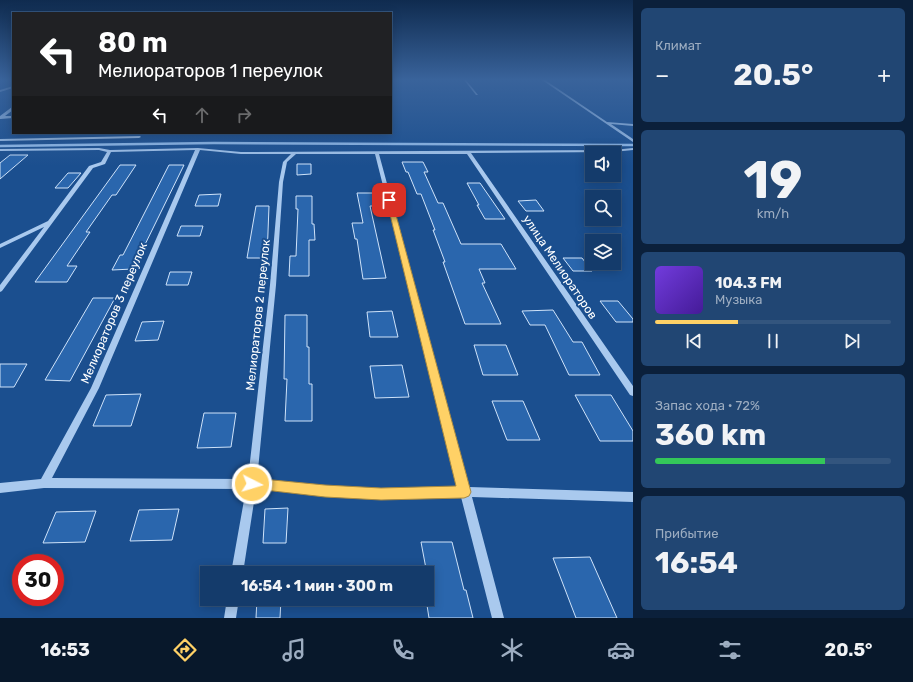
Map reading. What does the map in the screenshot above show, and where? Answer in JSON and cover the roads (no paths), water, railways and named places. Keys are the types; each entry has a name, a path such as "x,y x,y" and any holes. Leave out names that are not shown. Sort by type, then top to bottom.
{"street":[{"path":"1,118 12,109"},
{"path":"586,109 632,140"},
{"path":"1,118 12,117"},
{"path":"607,123 633,125"},
{"path":"91,138 94,134"},
{"path":"0,140 139,137"},
{"path":"0,150 99,148 110,151 198,149 241,153 469,153 633,149"},
{"name":"Мелиораторов 3 переулок","path":"44,483 95,388 198,149"},
{"path":"0,290 91,167 103,163 110,151"},
{"name":"Мелиораторов 2 переулок","path":"238,566 252,484 273,285 281,182 285,162 295,153"},
{"path":"377,153 498,618"},
{"name":"улица Мелиораторов","path":"469,153 633,393"},
{"path":"0,246 50,222"},
{"path":"0,488 44,483 252,484 325,491 381,494 464,492 633,497"},
{"path":"230,618 232,606"}],"waterway":[{"path":"0,146 214,143 633,145"}]}
